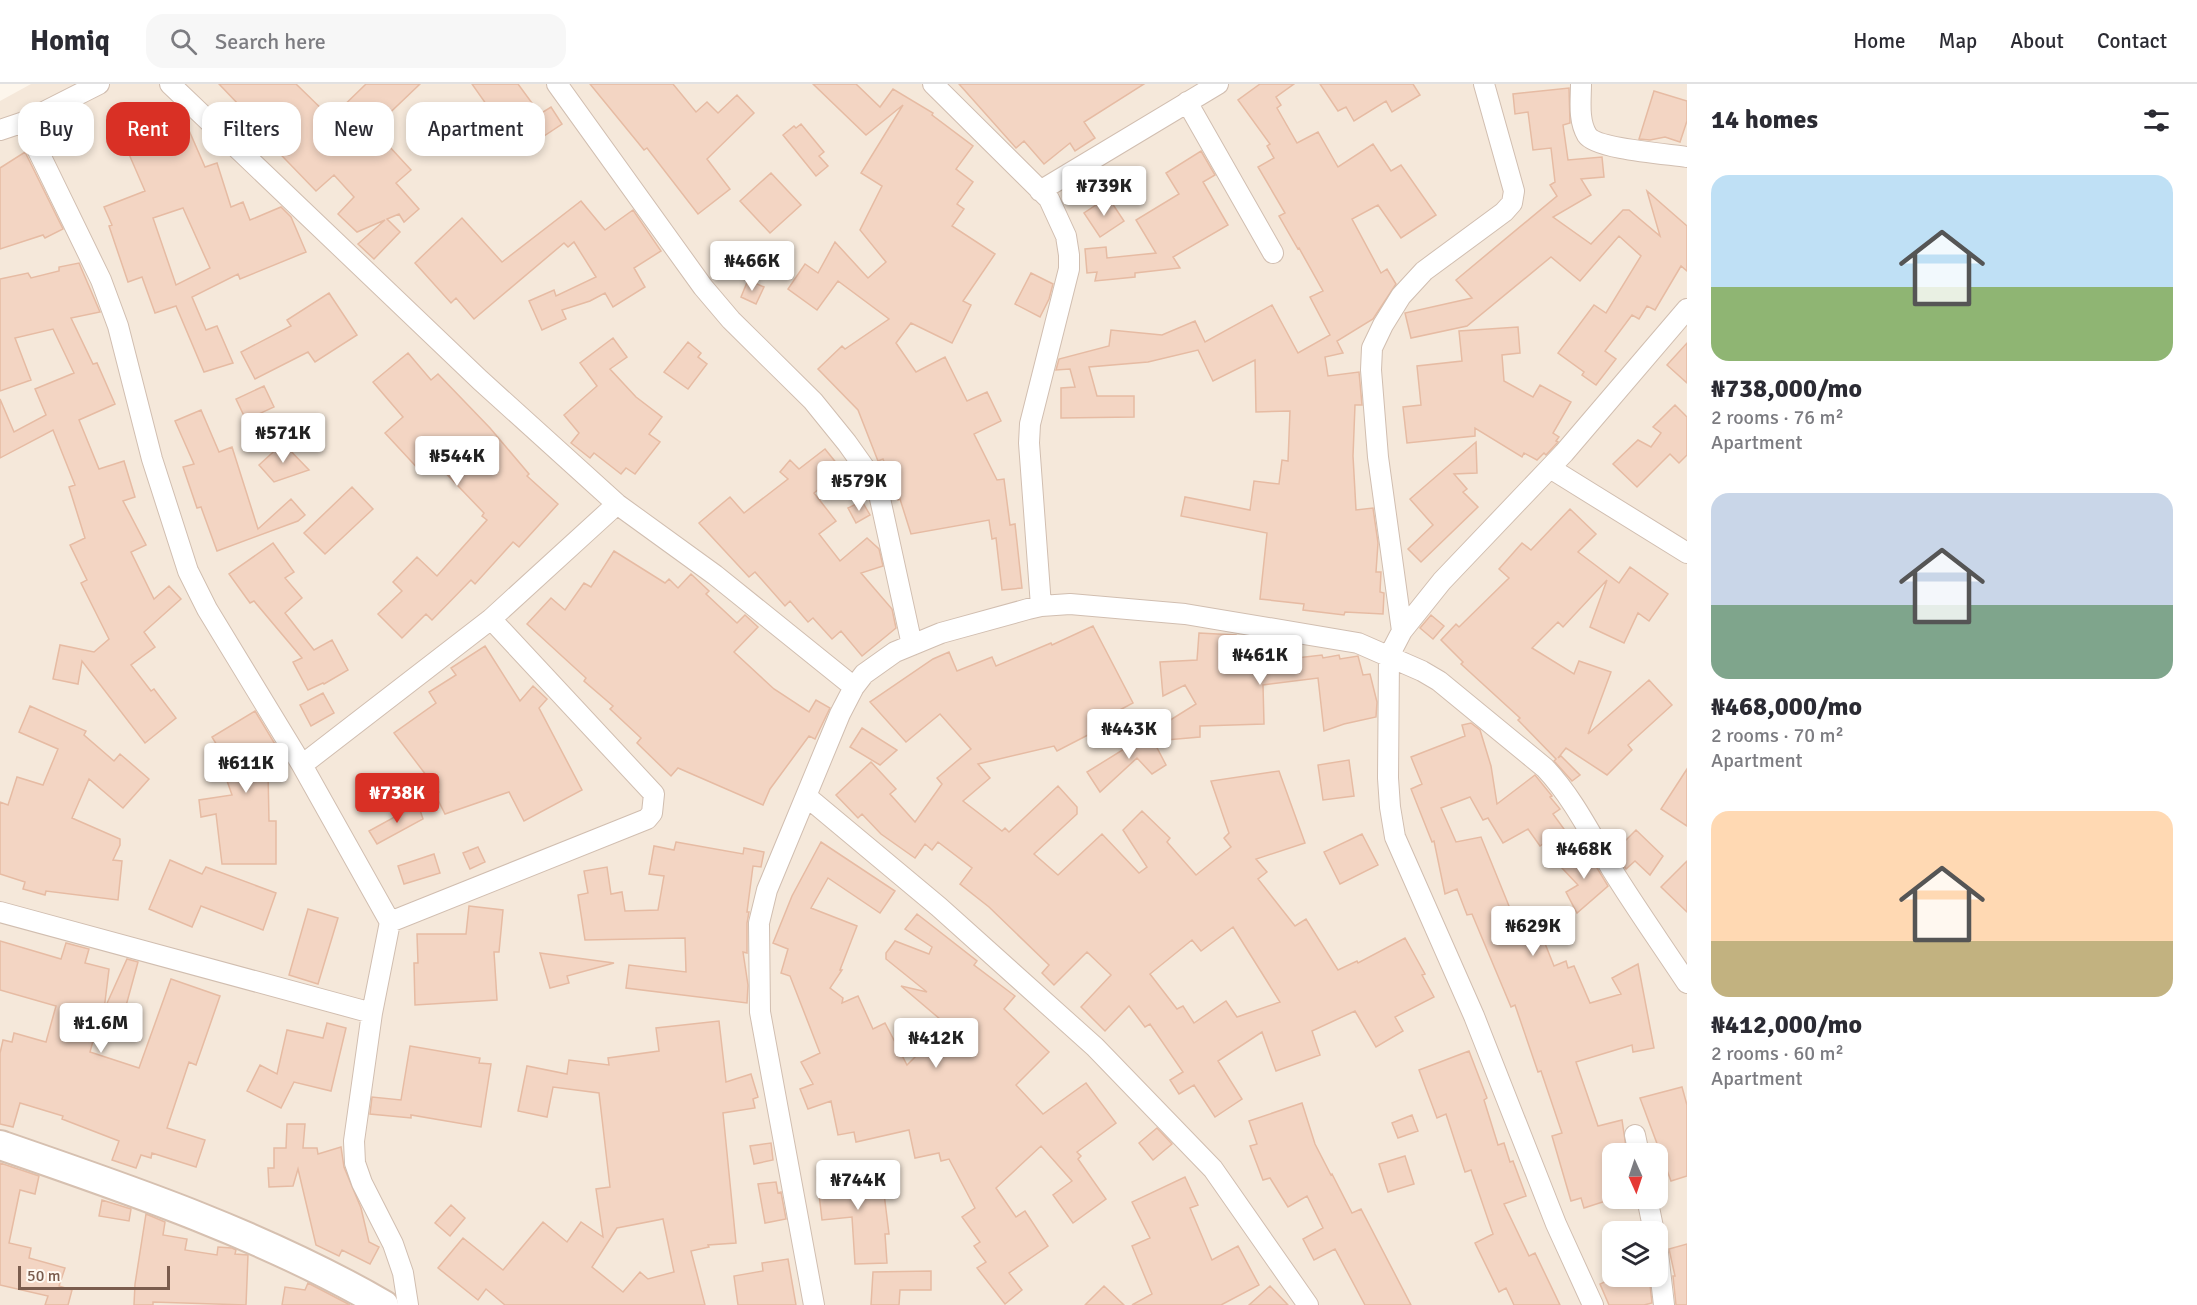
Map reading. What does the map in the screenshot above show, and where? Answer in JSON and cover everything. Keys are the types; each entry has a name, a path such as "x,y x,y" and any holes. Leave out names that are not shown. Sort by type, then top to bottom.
{"street":[{"path":"63,102 99,84"},
{"path":"170,84 480,380 617,504 716,575 854,687"},
{"path":"557,84 703,287 731,320 813,401 874,481 879,494 912,645"},
{"path":"933,84 1049,199 1066,236 1069,269 1030,424 1029,443 1041,606"},
{"path":"1040,191 1218,84"},
{"path":"1402,631 1378,457 1371,370 1372,348 1401,296 1424,270 1504,212 1512,203 1514,191 1485,84"},
{"path":"1581,84 1581,118 1588,136 1600,144 1687,157"},
{"path":"1187,102 1274,253"},
{"path":"0,130 18,124"},
{"path":"41,156 101,280 118,326 152,459 188,571 207,609 302,765 390,922 372,1013 354,1141 355,1163 362,1183 393,1244 403,1273 408,1305"},
{"path":"1593,1305 1556,1224 1474,1016 1395,837 1388,778 1389,656 1402,631 1442,581 1550,468 1687,309"},
{"path":"1550,468 1687,553"},
{"path":"302,765 491,619 617,504"},
{"path":"814,1305 760,1012 759,923 767,890 840,714 854,687 864,674 879,662 941,633 1041,606 1070,604 1185,614 1358,644 1389,656 1439,681 1545,768 1578,810 1612,870 1687,983"},
{"path":"390,922 646,819 652,813 654,794 491,619"},
{"path":"806,796 939,907 1095,1047 1213,1169 1308,1305"},
{"path":"0,912 372,1013"},
{"path":"0,1145 146,1195 277,1249 341,1280 384,1305"},
{"path":"1662,1287 1664,1305"}],"shaded area":[{"path":"31,84 1687,84 1687,1305 0,1305 0,101"}],"building":[{"path":"219,84 296,84 315,102 313,156 394,156 394,152 411,170 396,183 419,209 404,222 399,214 387,219 400,232 374,259 358,244 385,220 357,232 338,214 354,197 334,175 316,191 282,156 301,156 301,102 236,102"},
{"path":"366,84 420,84 394,109 394,102 347,102"},
{"path":"472,84 518,84 531,102 485,102"},
{"path":"590,84 673,84 696,112 707,102 718,113 737,95 754,113 707,159 730,189 698,214 647,148 644,150"},
{"path":"813,84 856,84 880,107 893,89 933,113 932,115 973,146 956,169 973,182 957,204 964,209 952,226 995,254 963,301 971,305 952,343 911,323 896,343 916,372 945,357 967,401 987,392 1001,421 974,434 997,480 1004,479 1010,525 1015,524 1022,588 1002,590 996,538 992,539 989,520 911,534 900,499 898,500 883,459 878,461 858,410 818,369 842,346 845,349 889,319 838,281 817,310 788,289 805,264 818,273 835,242 868,278 886,262 860,230 882,186 861,173 903,105 866,135"},
{"path":"959,84 1144,84 1084,122 1095,138 1075,151 1070,143 1044,164 1024,141 1016,148"},
{"path":"1260,84 1294,84 1276,97 1281,105 1277,108 1297,143 1318,132 1338,167 1373,144 1391,171 1401,165 1436,215 1401,238 1378,205 1352,219 1381,273 1387,269 1396,284 1373,319 1337,341 1343,353 1325,357 1328,376 1359,372 1362,405 1355,405 1353,456 1356,510 1373,508 1378,543 1376,572 1381,572 1380,592 1384,593 1383,614 1345,612 1344,615 1303,610 1304,604 1260,599 1267,533 1181,516 1185,497 1250,510 1254,481 1279,484 1282,460 1288,461 1290,411 1256,412 1255,360 1213,381 1198,350 1148,362 1089,367 1097,396 1134,396 1134,417 1061,418 1061,388 1075,387 1070,369 1056,370 1059,359 1109,346 1111,330 1162,335 1195,321 1205,342 1272,305 1298,353 1330,335 1310,297 1323,291 1279,216 1285,213 1258,167 1274,158 1267,146 1270,144 1238,100"},
{"path":"1320,84 1413,84 1420,95 1392,112 1386,101 1354,121 1346,107 1338,111"},
{"path":"1569,88 1570,123 1563,125 1568,160 1602,157 1604,177 1581,179 1591,195 1553,217 1591,244 1623,210 1629,210 1660,236 1647,191 1687,226 1687,271 1681,266 1655,310 1647,306 1639,319 1632,315 1605,351 1616,359 1596,385 1582,375 1584,372 1558,353 1594,305 1606,313 1641,256 1619,236 1580,281 1551,257 1467,326 1411,338 1405,313 1472,298 1456,280 1557,196 1550,185 1555,182 1551,148 1533,150 1528,112 1515,114 1513,94"},
{"path":"1654,91 1687,101 1687,121 1680,142 1665,137 1650,140 1639,139"},
{"path":"551,107 562,124 545,135 545,111"},
{"path":"801,124 824,152 819,156 828,166 816,176 783,135 794,126 796,128"},
{"path":"190,133 205,167 217,163 231,207 243,202 250,220 281,207 291,217 306,252 240,279 238,274 192,297 206,330 217,326 233,363 204,372 176,306 155,313 142,277 128,282 109,226 112,225 104,207 145,191 130,156 190,156","holes":["183,208 210,268 176,285 153,218"]},
{"path":"1201,151 1215,175 1203,182 1228,225 1173,257 1180,268 1135,273 1135,277 1095,281 1097,272 1087,273 1085,249 1106,247 1107,258 1156,253 1136,220 1179,194 1166,173"},
{"path":"19,156 27,156 63,229 45,238 43,235 0,249 0,168"},
{"path":"771,173 801,205 770,233 740,201"},
{"path":"1108,197 1124,221 1100,237 1084,213"},
{"path":"581,201 605,230 633,210 661,251 634,268 645,287 613,307 605,293 590,301 562,310 566,319 542,330 529,301 554,290 556,296 596,277 574,242 568,247 564,243 474,319 456,298 451,303 415,263 462,218 502,262"},
{"path":"79,263 100,312 71,318 93,364 97,363 115,404 79,420 99,469 124,461 135,497 123,501 146,545 131,552 154,599 169,586 181,599 144,632 155,647 131,665 151,691 154,689 176,718 145,743 82,661 78,684 53,679 60,645 94,652 109,639 81,583 87,580 70,545 85,538 69,487 75,485 53,430 0,458 0,399 14,432 46,415 35,389 74,373 53,329 15,338 31,380 0,391 0,279 28,273 31,278 59,271 59,267"},
{"path":"1031,273 1053,284 1040,317 1015,304"},
{"path":"748,280 764,287 756,304 741,297"},
{"path":"329,293 357,335 315,362 308,352 255,379 241,352 291,326 287,320"},
{"path":"1518,327 1520,353 1502,355 1504,381 1533,397 1540,385 1571,402 1553,433 1559,437 1556,441 1558,442 1546,455 1544,453 1537,460 1524,453 1522,457 1475,428 1475,436 1407,443 1403,407 1421,405 1417,366 1462,361 1459,331"},
{"path":"613,338 627,357 610,369 636,397 662,417 649,434 660,442 635,474 626,468 621,474 594,453 590,458 571,443 579,433 564,415 597,386 580,363"},
{"path":"688,342 701,353 698,357 707,364 688,389 664,372"},
{"path":"1687,343 1687,383 1667,365"},
{"path":"408,353 431,380 438,374 490,428 529,474 527,476 558,504 519,547 513,542 475,584 471,580 432,620 426,614 402,638 378,614 402,591 393,582 417,557 437,576 487,520 482,516 484,513 434,461 422,473 385,433 403,417 373,382"},
{"path":"264,386 274,407 246,420 236,399"},
{"path":"1675,405 1687,417 1687,455 1679,463 1670,454 1637,487 1613,464 1638,440 1651,447 1661,433 1653,427"},
{"path":"201,410 219,452 232,447 258,529 291,499 305,515 298,521 217,551 201,507 197,508 183,467 194,464 175,421"},
{"path":"1476,442 1477,473 1454,474 1467,489 1463,492 1478,507 1421,562 1408,549 1433,525 1410,499"},
{"path":"283,443 309,470 274,482 259,465"},
{"path":"825,449 842,470 814,493 836,521 819,534 840,561 867,538 879,549 883,566 861,573 892,609 896,628 862,656 841,631 832,639 813,618 808,622 790,601 785,606 755,572 749,577 699,523 730,497 744,513 788,479 780,472 790,460 799,469"},
{"path":"352,487 373,509 325,554 304,533"},
{"path":"862,501 870,515 856,523 848,508"},
{"path":"1570,509 1596,534 1578,552 1619,583 1630,567 1668,594 1649,621 1638,613 1624,643 1590,627 1607,580 1563,627 1558,622 1532,648 1574,674 1579,661 1611,672 1588,734 1649,680 1672,705 1628,745 1632,750 1607,775 1566,748 1558,758 1561,756 1580,775 1572,781 1554,761 1556,759 1518,720 1520,718 1461,664 1463,662 1441,640 1456,624 1459,627 1509,578 1499,569 1522,543 1531,550"},
{"path":"273,543 294,572 285,578 302,598 285,613 314,650 332,640 348,670 308,690 293,662 302,658 254,601 250,603 229,574"},
{"path":"614,551 665,583 669,579 678,588 691,574 709,591 706,594 737,623 745,615 758,627 734,652 774,689 809,712 816,700 830,708 815,739 809,736 770,789 763,805 678,768 671,776 637,743 641,738 610,709 613,706 584,681 586,678 527,624 551,598 565,610 584,583 591,587"},
{"path":"1431,615 1444,626 1433,639 1420,628"},
{"path":"1093,626 1133,703 1116,712 1117,720 1057,751 1054,746 978,764 990,778 963,801 1002,831 1005,828 1009,832 1058,786 1077,807 1077,814 1034,854 1058,875 1102,834 1139,873 1147,867 1123,830 1142,811 1170,838 1167,842 1196,875 1231,847 1224,838 1229,833 1211,781 1279,771 1305,843 1256,859 1267,872 1258,879 1295,926 1306,919 1338,970 1357,961 1358,963 1405,938 1425,974 1422,975 1434,997 1395,1017 1403,1031 1376,1047 1355,1011 1312,1031 1320,1055 1276,1071 1262,1032 1218,1061 1242,1099 1215,1117 1194,1085 1179,1094 1170,1080 1183,1072 1150,1024 1145,1027 1129,1006 1105,1031 1081,1007 1111,975 1087,952 1054,985 1042,973 1049,965 989,907 960,884 972,868 938,842 932,850 925,844 915,858 881,834 862,814 858,818 836,795 871,762 896,789 890,794 915,822 942,784 937,778 971,749 940,714 906,742 870,702 933,659 949,652 957,671 992,657 996,666 1051,643 1052,645","holes":["1233,927 1280,1002 1237,1017 1226,1001 1194,1023 1183,1006 1177,1009 1150,974 1192,940 1201,951"]},
{"path":"1199,633 1236,635 1236,643 1261,642 1262,662 1322,655 1323,658 1339,655 1340,659 1358,656 1363,675 1370,674 1377,702 1376,717 1324,731 1318,678 1263,685 1264,724 1200,726 1200,737 1166,740 1164,724 1196,704 1185,685 1163,696 1160,662 1197,660"},
{"path":"485,646 520,701 533,686 547,699 539,708 582,790 524,821 509,792 445,814 435,794 439,792 394,733 436,703 429,692 456,675 451,668"},
{"path":"323,693 334,713 311,726 300,705"},
{"path":"30,706 86,731 84,735 114,761 120,754 149,779 123,808 89,779 72,818 120,839 120,845 113,860 122,861 118,900 46,891 45,895 23,889 25,882 0,874 0,802 8,805 17,777 43,785 58,749 19,732"},
{"path":"255,711 287,764 268,771 269,821 276,821 276,864 222,864 216,814 201,817 199,800 232,795 220,761 225,759 212,737"},
{"path":"1471,723 1480,730 1491,766 1497,804 1535,775 1560,809 1553,814 1564,829 1540,846 1528,829 1503,843 1488,818 1483,820 1470,797 1441,808 1456,842 1481,837 1522,938 1540,931 1554,966 1566,961 1568,968 1574,966 1590,1003 1621,994 1612,978 1638,964 1654,1048 1633,1052 1632,1045 1576,1062 1598,1126 1622,1120 1625,1143 1602,1143 1602,1202 1584,1208 1581,1198 1571,1201 1552,1136 1562,1133 1515,1005 1511,1007 1472,914 1467,915 1457,889 1445,894 1434,841 1432,842 1411,789 1422,784 1411,757 1465,736 1462,725"},
{"path":"862,728 897,750 880,765 850,747"},
{"path":"1158,728 1162,734 1154,742 1166,765 1152,774 1137,758 1100,792 1087,772"},
{"path":"1349,760 1354,796 1323,800 1318,765"},
{"path":"1687,769 1687,826 1661,809"},
{"path":"418,804 423,819 377,844 369,831"},
{"path":"1636,830 1663,856 1650,875 1635,861 1626,869 1615,851"},
{"path":"1362,834 1378,865 1340,884 1324,852"},
{"path":"676,842 743,854 744,848 764,852 761,867 753,866 747,912 749,912 747,953 743,952 748,985 747,1003 626,988 629,965 686,972 685,938 585,940 578,895 588,893 584,871 607,867 611,894 622,892 625,911 658,910 664,876 649,874 654,846 674,850"},
{"path":"821,842 895,891 880,913 828,878 811,908 857,926 840,970 842,970 830,988 843,998 842,1003 858,996 873,1029 885,1023 907,1065 947,1025 901,986 927,992 886,959 886,953 895,941 929,954 932,947 905,929 917,914 977,961 974,965 1015,996 1004,1009 1049,1052 1016,1085 1043,1114 1086,1083 1116,1123 1077,1152 1081,1156 1078,1159 1106,1199 1073,1223 1053,1195 1072,1181 1041,1146 996,1188 1016,1217 1025,1211 1048,1246 1009,1273 1022,1290 1005,1304 977,1268 986,1262 974,1246 980,1242 962,1217 975,1208 949,1159 941,1161 939,1153 915,1158 909,1130 856,1142 854,1132 838,1135 831,1101 808,1109 800,1089 813,1084 801,1062 820,1053 790,976 781,973 788,949 773,943 792,896"},
{"path":"478,847 485,862 470,869 463,853"},
{"path":"1585,848 1608,886 1577,913 1566,892 1578,885 1562,868"},
{"path":"434,854 440,873 404,884 398,866"},
{"path":"170,860 202,874 206,867 276,893 263,930 201,906 192,927 149,909"},
{"path":"1687,861 1687,912 1661,887"},
{"path":"469,906 503,910 499,952 494,952 497,1000 415,1005 414,963 418,963 417,934 466,934"},
{"path":"308,909 338,918 318,984 289,975"},
{"path":"0,941 61,959 66,943 89,949 85,963 109,969 104,1010 127,959 138,962 121,1024 99,1019 90,1052 139,1068 171,979 220,996 196,1065 189,1062 167,1128 205,1140 196,1167 152,1153 151,1158 141,1155 136,1168 112,1160 119,1141 62,1119 63,1116 20,1103 13,1127 0,1124 0,1053 3,1040 12,1042 14,1033 46,1042 56,1006 0,990"},
{"path":"540,953 614,963 567,976 569,983 550,988"},
{"path":"719,1021 726,1082 751,1074 758,1097 753,1099 755,1108 723,1113 736,1243 708,1245 709,1247 691,1251 705,1305 505,1305 486,1289 478,1300 438,1268 463,1238 503,1270 543,1222 567,1242 581,1222 603,1237 596,1189 610,1187 599,1093 553,1087 547,1117 518,1111 527,1066 567,1074 569,1060 609,1065 608,1058 659,1051 656,1028","holes":["663,1219 674,1272 648,1279 640,1272 623,1292 592,1267 617,1228"]},
{"path":"327,1023 346,1028 331,1091 294,1082 281,1108 247,1091 260,1065 277,1074 287,1030 323,1038"},
{"path":"410,1046 480,1058 479,1063 491,1064 481,1127 411,1115 411,1118 370,1114 372,1097 401,1100"},
{"path":"1469,1051 1487,1098 1484,1100 1498,1145 1504,1143 1526,1196 1504,1204 1529,1256 1535,1253 1560,1305 1514,1305 1506,1288 1499,1292 1475,1243 1493,1234 1471,1170 1465,1172 1446,1114 1437,1118 1419,1070"},
{"path":"1682,1087 1687,1105 1687,1176 1671,1181 1668,1173 1668,1143 1657,1143 1640,1098"},
{"path":"1302,1103 1315,1144 1331,1175 1352,1213 1361,1209 1411,1305 1365,1305 1335,1249 1314,1260 1303,1239 1323,1228 1307,1196 1288,1207 1270,1178 1263,1180 1250,1146 1257,1144 1249,1121"},
{"path":"1412,1115 1418,1131 1398,1138 1392,1123"},
{"path":"287,1124 305,1124 303,1148 317,1148 318,1154 341,1147 344,1167 361,1208 369,1242 379,1247 370,1264 342,1250 339,1256 316,1245 298,1169 293,1186 269,1187 268,1168 274,1168 274,1148 286,1148"},
{"path":"1157,1128 1172,1144 1153,1160 1139,1143"},
{"path":"771,1143 773,1160 754,1164 750,1146"},
{"path":"1405,1156 1414,1184 1388,1192 1379,1164"},
{"path":"0,1163 39,1176 35,1194 20,1190 9,1243 31,1248 29,1258 65,1268 59,1286 72,1290 68,1305 45,1305 48,1296 0,1285"},
{"path":"881,1169 889,1234 885,1234 887,1263 855,1264 852,1217 822,1220 817,1177"},
{"path":"1185,1177 1198,1205 1190,1208 1212,1260 1238,1246 1259,1285 1221,1305 1132,1305 1152,1294 1132,1246 1150,1238 1132,1202"},
{"path":"776,1182 778,1193 781,1192 786,1219 765,1223 758,1184"},
{"path":"102,1200 131,1209 129,1221 99,1216"},
{"path":"451,1205 465,1218 450,1236 435,1223"},
{"path":"146,1214 165,1222 163,1235 187,1239 185,1250 217,1255 218,1247 232,1248 236,1250 235,1254 248,1255 246,1305 153,1302 153,1305 134,1305"},
{"path":"1687,1244 1687,1305 1676,1305 1673,1276 1675,1276 1669,1249"},
{"path":"788,1259 796,1305 738,1305 734,1276 763,1271 762,1263"},
{"path":"931,1271 931,1290 900,1290 899,1305 871,1305 873,1272"},
{"path":"308,1283 350,1305 282,1305 285,1287 305,1290"},
{"path":"1602,1283 1602,1287 1650,1287 1652,1303 1609,1305 1600,1284"},
{"path":"1104,1286 1124,1305 1085,1305"},
{"path":"1270,1286 1288,1305 1249,1305"}]}
